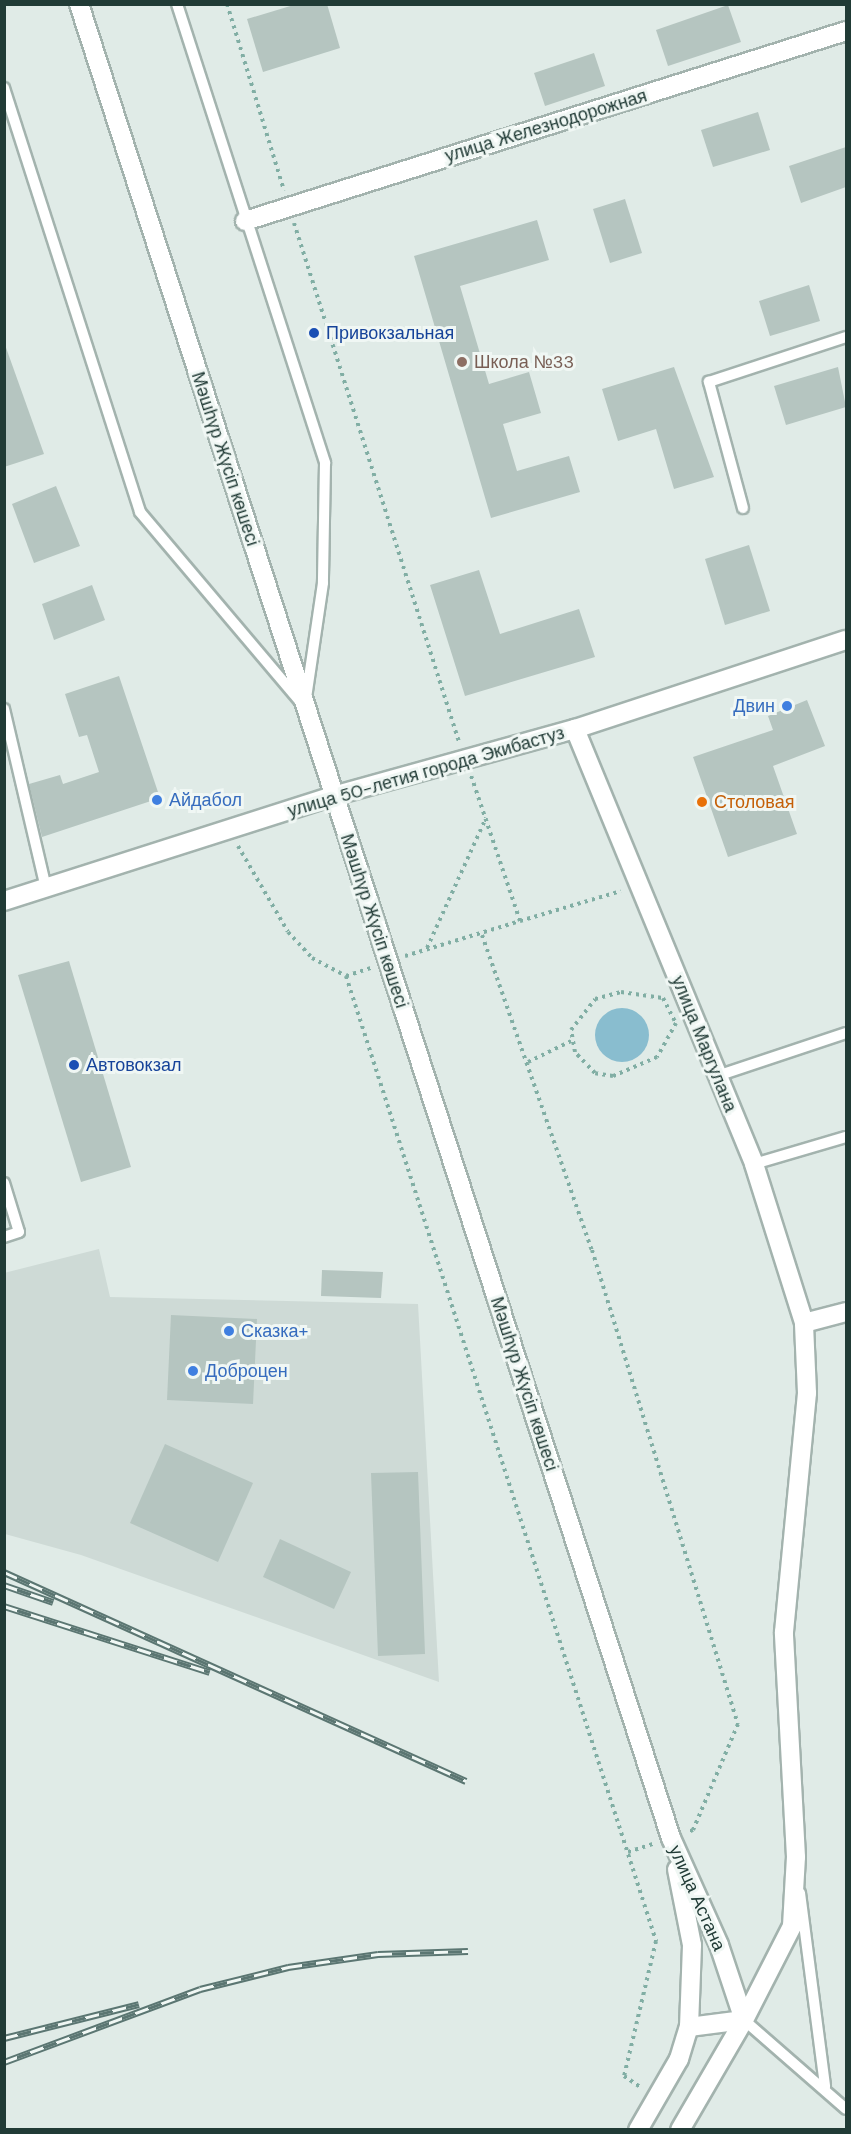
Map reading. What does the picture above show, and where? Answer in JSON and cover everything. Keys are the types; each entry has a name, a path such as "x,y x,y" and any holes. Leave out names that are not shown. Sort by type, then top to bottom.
{"street":[{"name":"Мәшһүр Жүсіп көшесі","path":"79,4 671,1838"},
{"name":"улица Железнодорожная","path":"245,220 846,31"},
{"name":"улица 50-летия города Экибастуз","path":"4,901 333,796 575,729 846,640"},
{"name":"улица Маргулана","path":"575,729 754,1164 804,1323 807,1393 784,1632 796,1857 792,1926 744,2020"},
{"path":"804,1323 846,1312"},
{"name":"улица Астана","path":"671,1838 719,1945 744,2020"},
{"name":"улица Астана","path":"638,2130 656,2098 689,2027 692,1945 671,1838"},
{"path":"689,2027 744,2020"},
{"path":"680,2130 744,2020"}],"lane":[{"path":"177,4 325,463 323,583 305,707"},
{"path":"4,88 140,512 305,707"},
{"path":"743,507 709,382 846,337"},
{"path":"4,709 46,888"},
{"path":"717,1076 846,1034"},
{"path":"754,1164 846,1137"},
{"path":"4,1183 19,1232 4,1237"},
{"path":"796,1857 825,2086"},
{"path":"744,2020 825,2086 846,2109"}],"path":[{"path":"227,4 289,207 465,760 520,921"},
{"path":"486,817 427,949 482,935 520,921 639,886"},
{"path":"205,837 241,847 288,932 312,958 346,976 656,1941 624,2076 656,2098"},
{"path":"482,935 528,1062 738,1724 693,1830 628,1852"},
{"path":"528,1062 571,1041 585,1008 621,992 663,998 676,1023 657,1057 612,1076 587,1067 571,1041"}],"shaded area":[{"path":"99,1249 110,1297 418,1304 439,1682 81,1555 5,1534 4,1273"}],"water":[{"path":"622,1008 632,1010 641,1016 647,1025 649,1035 647,1045 641,1054 632,1060 622,1062 612,1060 603,1054 597,1045 595,1035 597,1025 603,1016 612,1010"}],"building":[{"path":"297,4 327,4 340,48 263,72 247,19"},
{"path":"728,5 741,42 668,66 656,30"},
{"path":"594,53 605,86 545,106 534,73"},
{"path":"758,112 770,150 713,167 701,130"},
{"path":"846,147 846,187 801,203 789,166"},
{"path":"625,199 642,253 610,263 593,209"},
{"path":"537,220 549,260 460,286 489,384 529,372 541,413 503,424 517,471 569,456 580,492 491,518 414,256"},
{"path":"809,285 820,321 770,336 759,301"},
{"path":"4,342 44,454 4,467"},
{"path":"674,367 714,477 674,489 656,429 618,441 602,389"},
{"path":"838,367 846,407 786,425 774,386"},
{"path":"56,486 80,546 34,563 12,504"},
{"path":"749,545 770,611 725,625 705,559"},
{"path":"479,570 500,634 579,609 595,657 465,696 430,585"},
{"path":"92,585 105,620 54,640 42,604"},
{"path":"119,676 160,798 42,837 29,784 60,775 63,784 99,772 87,735 79,737 65,694"},
{"path":"807,700 825,746 773,766 797,834 728,857 693,757 773,730 768,716"},
{"path":"69,961 131,1167 81,1182 18,975"},
{"path":"322,1270 383,1272 381,1298 321,1296"},
{"path":"171,1315 257,1319 253,1404 167,1400"},
{"path":"165,1444 253,1483 218,1562 130,1523"},
{"path":"418,1472 425,1654 378,1656 371,1473"},
{"path":"280,1539 351,1572 334,1609 263,1577"}],"railway":[{"path":"4,1572 466,1781"},
{"path":"4,1585 53,1602"},
{"path":"4,1606 210,1672"},
{"path":"4,2062 200,1989 288,1967 378,1954 468,1951"},
{"path":"4,2038 139,2004"}],"place":[{"name":"Привокзальная","path":"314,333"},
{"name":"Школа №33","path":"462,362"},
{"name":"Двин","path":"787,706"},
{"name":"Айдабол","path":"157,800"},
{"name":"Столовая","path":"702,802"},
{"name":"Автовокзал","path":"74,1065"},
{"name":"Сказка+","path":"229,1331"},
{"name":"Доброцен","path":"193,1371"}]}
